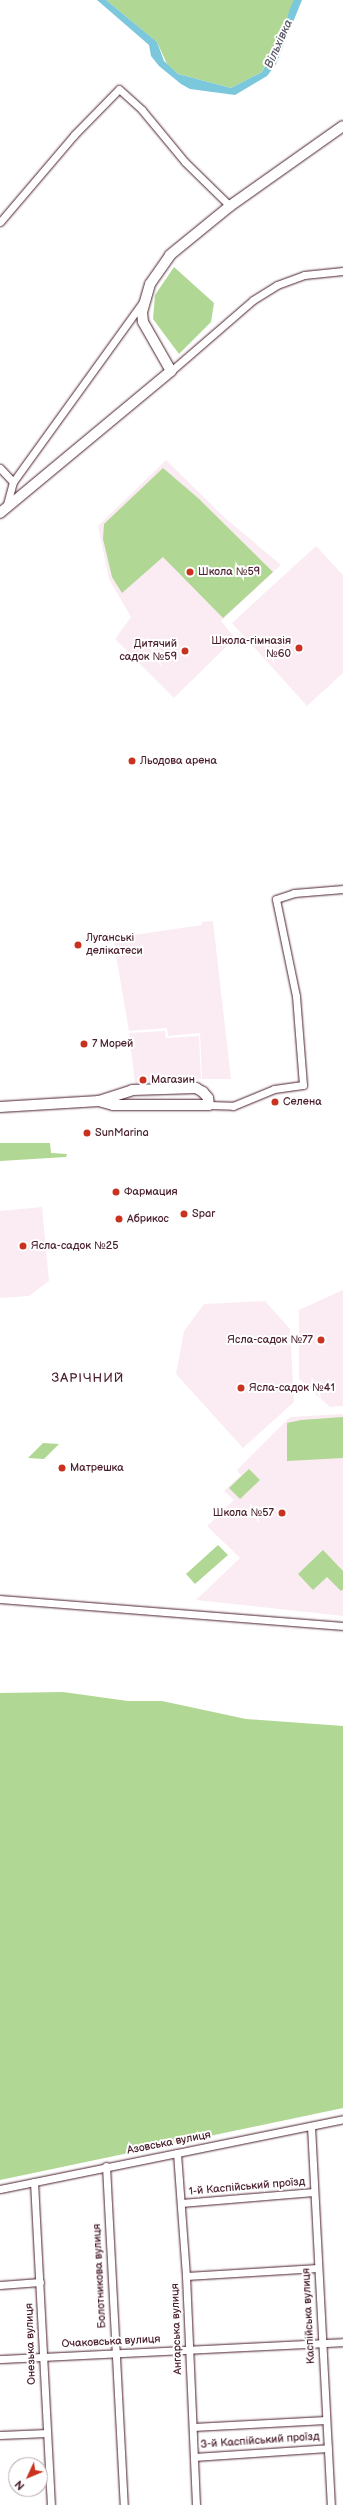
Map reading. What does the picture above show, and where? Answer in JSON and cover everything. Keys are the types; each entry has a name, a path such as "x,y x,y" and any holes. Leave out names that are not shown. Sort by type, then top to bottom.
{"street":[{"path":"0,222 74,135 119,89 142,110 185,162 230,206"},
{"path":"171,371 143,322 142,312 150,284 170,255 230,206 343,126"},
{"path":"3,510 171,371 253,300 277,285 304,275 343,271"},
{"path":"3,510 13,482 145,299"},
{"path":"0,468 13,482"},
{"path":"99,1101 113,1105 233,1106 274,1089 303,1085 296,996 276,899 294,893 343,888"},
{"path":"0,1107 99,1101 132,1090 196,1088 204,1092 208,1098 209,1105"},
{"path":"0,1599 343,1626"},
{"name":"Азовська вулиця","path":"0,2189 106,2166 178,2153 343,2119"},
{"name":"Каспійська вулиця","path":"311,2126 321,2343 331,2505"},
{"name":"Ангарська вулиця","path":"178,2153 186,2276 196,2505"},
{"name":"Болотникова вулиця","path":"106,2166 124,2505"},
{"name":"Онезька вулиця","path":"34,2182 40,2282 42,2357 51,2505"},
{"name":"1-й Каспійський проїзд","path":"181,2203 314,2192"},
{"path":"186,2276 318,2268"},
{"path":"0,2285 40,2282"},
{"name":"Очаковська вулиця","path":"0,2359 343,2342"},
{"name":"3-й Каспійський проїзд","path":"193,2428 326,2420"},
{"path":"0,2435 47,2433"},
{"name":"3-й Каспійський проїзд","path":"194,2456 328,2448"}],"shaded area":[{"name":"Школа №59","path":"166,460 224,517 281,565 221,621 235,638 174,698 115,639 131,617 109,579 98,526"},
{"name":"Школа-гімназія №60","path":"316,546 343,575 343,673 307,706 232,623"},
{"path":"213,921 231,1079 202,1079 200,1033 168,1036 167,1028 129,1031 113,938 202,925 202,922"},
{"path":"165,1031 166,1038 199,1036 201,1079 135,1083 129,1033"},
{"name":"Ясла-садок №25","path":"42,1207 49,1281 29,1296 0,1298 0,1211"},
{"name":"Ясла-садок №77","path":"343,1290 343,1406 330,1407 299,1379 299,1310"},
{"name":"Ясла-садок №41","path":"265,1301 290,1329 294,1402 243,1448 176,1374 184,1331 204,1304"},
{"name":"Школа №57","path":"343,1414 343,1616 196,1600 240,1558 207,1526 234,1500 224,1491 241,1475 237,1470 290,1417"}],"green space":[{"path":"106,0 295,0 262,72 231,88 178,74 167,64 157,42"},
{"path":"174,267 214,303 211,322 179,354 153,319 155,295"},
{"path":"163,468 198,498 273,572 223,618 163,557 122,593 112,577 103,539 104,524"},
{"path":"0,1143 50,1143 51,1153 67,1154 66,1157 0,1161"},
{"path":"343,1417 343,1458 287,1461 287,1423 301,1420"},
{"path":"43,1443 59,1444 44,1459 28,1458"},
{"path":"249,1469 260,1480 240,1499 229,1488"},
{"path":"218,1545 228,1555 195,1584 186,1574"},
{"path":"323,1550 343,1571 343,1589 341,1591 327,1577 313,1590 298,1574"},
{"path":"63,1692 128,1701 162,1701 246,1719 343,1726 343,2108 0,2180 0,1693"}],"water":[{"name":"Вільхівка","path":"97,0 106,0 157,42 164,61 178,74 231,88 262,72 280,38 294,0 302,0 276,64 267,76 235,95 190,89 181,84 159,66 151,56 149,45"}],"place":[{"name":"Школа №59","path":"190,572"},
{"name":"Школа-гімназія №60","path":"299,648"},
{"name":"Дитячий садок №59","path":"185,651"},
{"name":"Льодова арена","path":"132,761"},
{"name":"Луганські делікатеси","path":"78,945"},
{"name":"7 Морей","path":"84,1044"},
{"name":"Магазин","path":"143,1080"},
{"name":"Селена","path":"275,1102"},
{"name":"SunMarina","path":"87,1133"},
{"name":"Фармация","path":"116,1192"},
{"name":"Spar","path":"184,1214"},
{"name":"Абрикос","path":"119,1219"},
{"name":"Ясла-садок №25","path":"23,1246"},
{"name":"Ясла-садок №77","path":"321,1340"},
{"name":"Ясла-садок №41","path":"241,1388"},
{"name":"Матрешка","path":"62,1468"},
{"name":"Школа №57","path":"282,1513"}],"district":[{"name":"ЗАРІЧНИЙ","path":"88,1378"}]}
